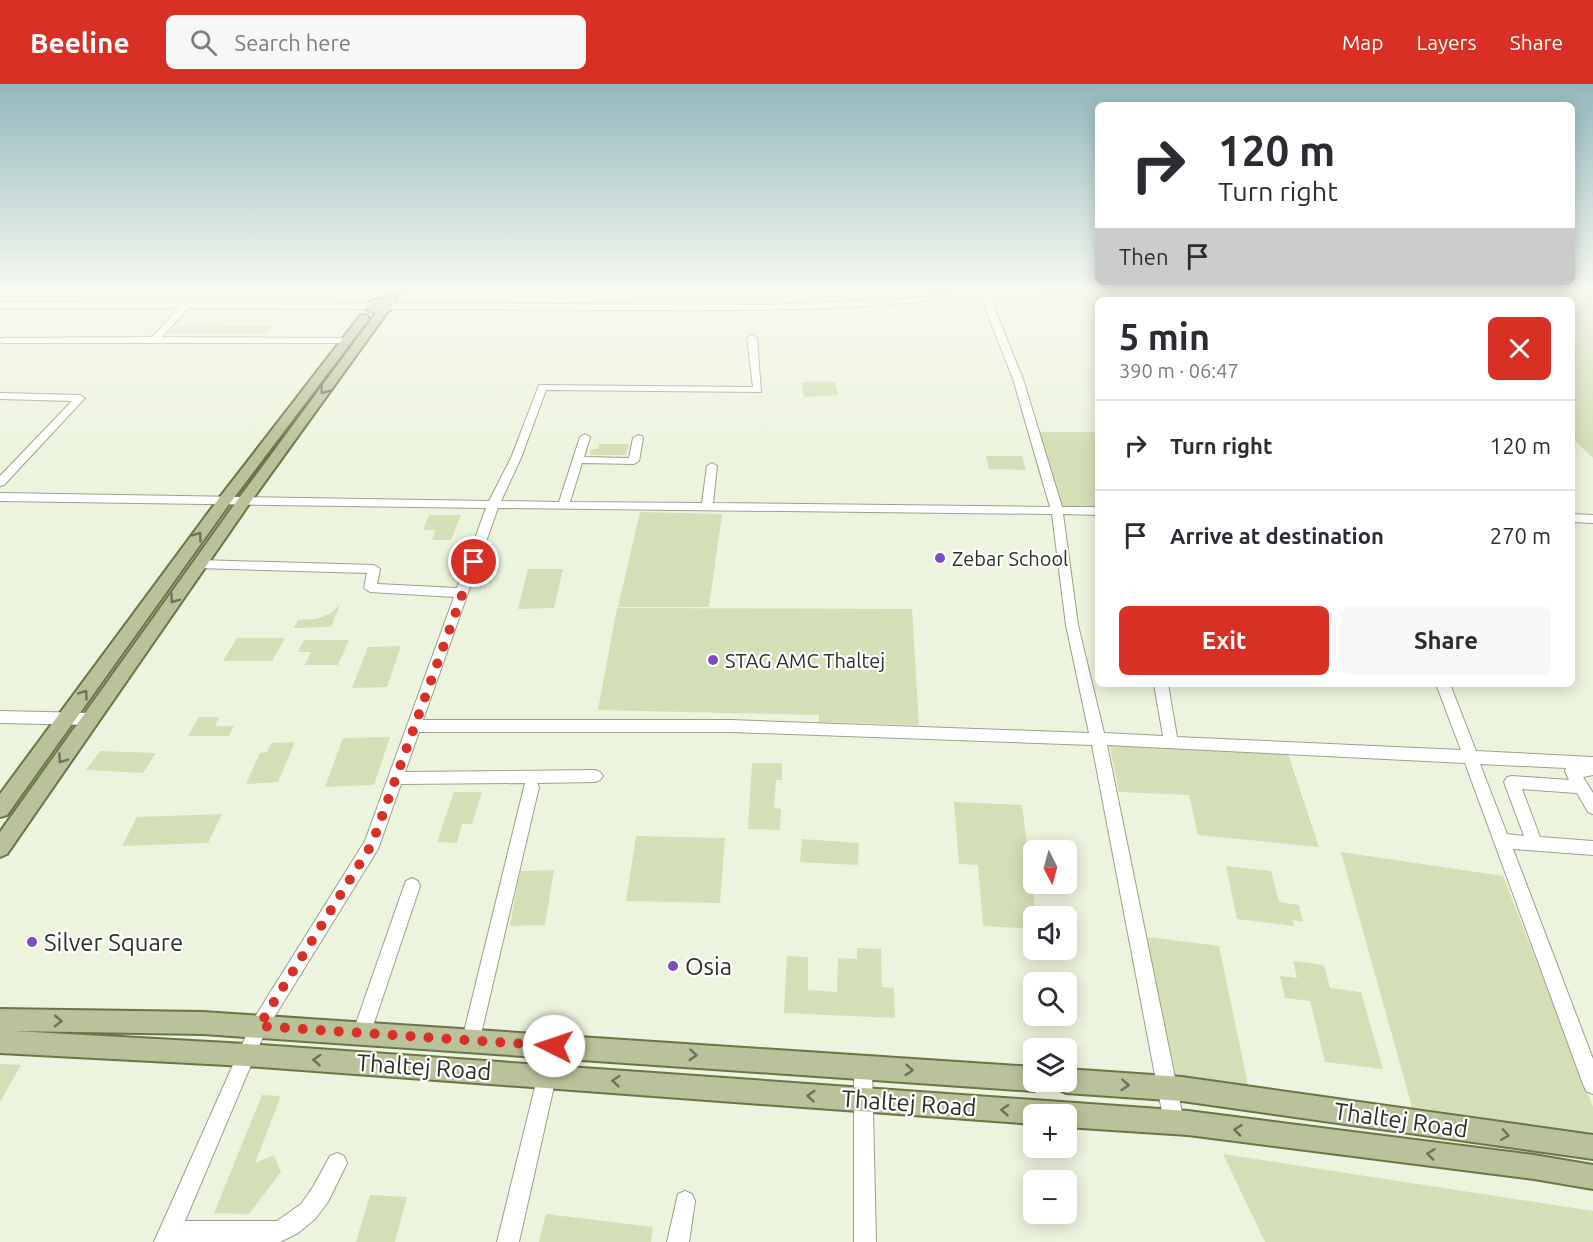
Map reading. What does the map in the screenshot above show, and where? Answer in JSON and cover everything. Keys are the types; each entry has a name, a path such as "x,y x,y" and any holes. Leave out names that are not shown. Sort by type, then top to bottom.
{"main road":[{"path":"0,809 225,500 345,342"},
{"path":"0,848 355,342"},
{"name":"Thaltej Road","path":"0,1020 259,1026 1023,1078"},
{"name":"Thaltej Road","path":"0,1042 246,1055 548,1075 1023,1112"},
{"name":"Thaltej Road","path":"1077,1082 1168,1088 1593,1147"},
{"name":"Thaltej Road","path":"1077,1116 1174,1122 1534,1167 1593,1177"}],"street":[{"path":"337,1163 316,1206 295,1225 279,1233 168,1237 259,1026 372,844 493,505 516,458 542,387 758,390 752,342"},
{"path":"1003,342 1018,379 1057,510 1072,625 1098,739 1174,1122"},
{"path":"0,396 80,398 0,483"},
{"path":"563,506 585,437"},
{"path":"578,460 634,461 638,438"},
{"path":"707,507 712,466"},
{"path":"0,497 563,506 1095,511"},
{"path":"1575,518 1593,519"},
{"path":"199,564 374,569 370,588 463,593"},
{"path":"1162,687 1171,742"},
{"path":"1444,687 1593,1084"},
{"path":"0,717 90,719"},
{"path":"414,726 730,726 1171,742 1469,755 1593,763"},
{"path":"1593,770 1572,771 1593,807"},
{"path":"396,778 595,776"},
{"path":"1535,844 1512,782 1581,787"},
{"path":"471,1040 531,788"},
{"path":"1502,841 1593,848"},
{"path":"362,1032 412,886"},
{"path":"508,1242 554,1046"},
{"path":"863,1067 866,1242"},
{"path":"678,1242 685,1201"}],"green space":[{"path":"1575,342 1593,342 1593,458 1575,441"},
{"path":"835,381 838,395 804,397 801,382"},
{"path":"1040,432 1095,432 1095,508 1061,507"},
{"path":"599,444 629,444 626,455 590,455 591,449 598,449"},
{"path":"986,456 1022,456 1026,470 989,469"},
{"path":"640,512 722,514 709,607 618,607"},
{"path":"429,515 461,515 451,540 432,540 436,530 423,530"},
{"path":"528,569 563,569 554,608 518,609"},
{"path":"340,605 331,627 294,628 298,620 317,619 331,613"},
{"name":"STAG AMC Thaltej","path":"617,608 912,609 919,725 819,722 819,715 598,710"},
{"path":"237,638 285,638 272,661 223,661"},
{"path":"304,640 349,640 338,665 305,665 311,652 298,652"},
{"path":"401,646 387,687 352,688 368,647"},
{"path":"199,717 219,717 215,726 234,726 229,736 188,736"},
{"path":"390,737 374,785 325,787 343,738"},
{"path":"295,742 278,782 246,784 260,753 267,752 271,743"},
{"path":"1109,743 1288,754 1319,847 1198,835 1189,795 1119,792"},
{"path":"100,751 156,753 143,773 86,770"},
{"path":"752,763 782,763 782,780 776,780 774,808 781,809 780,830 748,829"},
{"path":"454,792 482,792 472,824 462,824 457,843 437,842"},
{"path":"954,802 1022,805 1026,840 1023,840 1023,894 1033,894 1035,906 1023,906 1023,928 983,926 978,865 959,864"},
{"path":"222,814 208,843 122,846 137,817"},
{"path":"636,836 725,838 720,903 626,901"},
{"path":"802,839 859,843 858,865 800,862"},
{"path":"1341,852 1503,876 1593,1107 1593,1135 1412,1107"},
{"path":"1226,866 1271,871 1279,902 1299,905 1303,922 1293,920 1294,926 1237,919"},
{"path":"554,870 545,925 510,926 520,871"},
{"path":"1147,937 1219,946 1248,1085 1168,1079"},
{"path":"857,948 881,949 882,987 894,988 895,1018 784,1013 787,956 808,957 808,990 837,992 838,958 857,959"},
{"path":"1293,961 1324,965 1330,988 1361,992 1383,1069 1325,1062 1310,1001 1285,998 1280,976 1297,978"},
{"path":"0,1064 21,1065 0,1102"},
{"path":"262,1095 281,1096 255,1163 274,1155 281,1172 249,1214 214,1213"},
{"path":"1223,1154 1593,1211 1593,1242 1265,1242"},
{"path":"370,1195 407,1197 395,1242 356,1242"},
{"path":"546,1214 653,1227 651,1242 539,1242"}],"place":[{"name":"Zebar School","path":"940,558"},
{"name":"STAG AMC Thaltej","path":"713,660"},
{"name":"Silver Square","path":"32,942"},
{"name":"Osia","path":"673,966"}],"route":[{"path":"474,562 372,844 259,1026 554,1046"}]}
